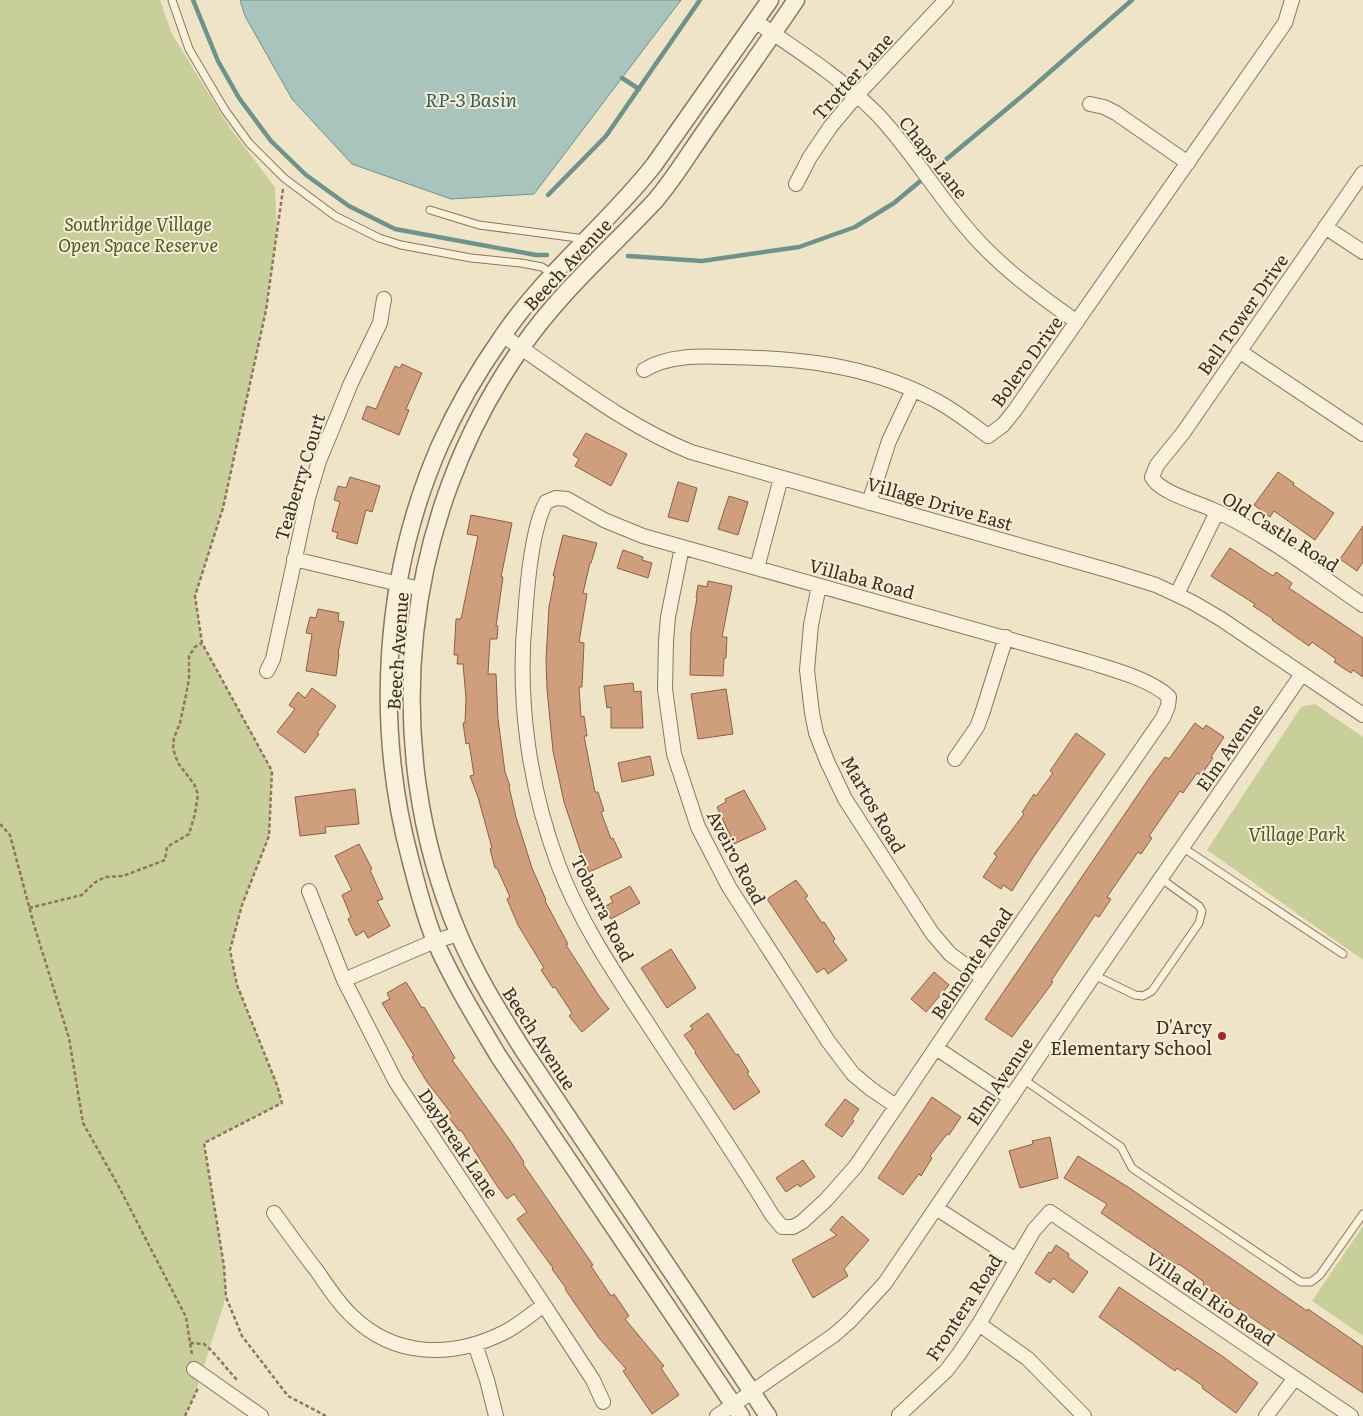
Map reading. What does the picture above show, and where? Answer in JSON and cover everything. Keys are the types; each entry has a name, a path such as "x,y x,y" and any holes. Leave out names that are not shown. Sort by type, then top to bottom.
{"street":[{"name":"Beech Avenue","path":"737,1410 500,1057 466,1003 436,941 417,885 402,828 392,764 388,698 391,643 398,583 422,491 440,446 465,395 502,335 524,307 552,274 635,190 770,0"},
{"name":"Beech Avenue","path":"768,1416 523,1050 488,994 459,934 441,887 428,839 416,771 410,695 417,609 426,558 452,475 484,407 521,348 555,304 656,199 796,0"},
{"name":"Trotter Lane","path":"796,184 821,139 857,95 946,0"},
{"name":"Bolero Drive","path":"644,370 665,360 721,357 776,358 822,363 853,370 913,390 951,409 988,436 1003,425 1015,410 1077,322 1285,23 1292,0"},
{"name":"Chaps Lane","path":"755,21 824,68 857,95 885,123 965,227 1000,264 1077,322"},
{"path":"1090,104 1104,107 1116,113 1188,162"},
{"name":"Bell Tower Drive","path":"1152,477 1157,465 1183,433 1363,173"},
{"path":"1325,227 1363,252"},
{"name":"Teaberry Court","path":"267,671 273,658 308,498 319,462 347,392 380,323 384,299"},
{"name":"Village Drive East","path":"502,335 606,407 659,438 707,458 1108,570 1177,594 1221,620 1363,715"},
{"path":"1239,351 1363,434"},
{"path":"869,503 889,441 913,390"},
{"name":"Old Castle Road","path":"1152,477 1157,484 1165,489 1217,512 1271,543 1363,605"},
{"path":"757,568 781,478"},
{"name":"Villaba Road","path":"546,502 556,498 567,499 604,520 643,536 1061,652 1155,687 1169,697"},
{"name":"Tobarra Road","path":"546,502 539,519 526,602 522,682 532,770 551,844 567,885 608,962 772,1215 782,1227"},
{"path":"1177,594 1217,512"},
{"name":"Aveiro Road","path":"682,547 668,617 665,689 674,754 698,827 729,887 828,1040 853,1074 896,1106"},
{"path":"294,559 420,588"},
{"name":"Martos Road","path":"820,586 811,625 807,670 816,733 827,761 845,799 932,933 950,954 983,978"},
{"path":"955,759 977,727 1006,637"},
{"name":"Elm Avenue","path":"717,1416 737,1410 752,1391 834,1335 850,1321 885,1283 1160,878 1302,674"},
{"name":"Belmonte Road","path":"782,1227 793,1227 802,1222 826,1200 856,1166 1162,718 1168,706 1169,697"},
{"name":"Daybreak Lane","path":"309,891 344,980 396,1082 593,1380 603,1402"},
{"path":"344,980 436,941 459,934"},
{"path":"936,1048 1011,1098"},
{"path":"936,1208 1016,1260"},
{"name":"Frontera Road","path":"899,1415 946,1371 979,1324 1034,1230 1050,1212"},
{"name":"Villa del Rio Road","path":"1050,1212 1352,1416"},
{"path":"274,1213 351,1315 386,1340 416,1348 446,1351 475,1344 505,1332 544,1305"},
{"path":"979,1324 1028,1358 1084,1416"},
{"path":"475,1344 496,1416"},
{"path":"198,1373 229,1392 261,1416"},
{"path":"1266,1416 1295,1378"}],"lane":[{"path":"172,0 189,49 225,110 249,143 284,178 335,216 379,238 401,245 471,258 542,267 552,274"},
{"path":"430,210 479,225 585,240"},
{"path":"1182,846 1343,954"},
{"path":"1094,975 1135,996 1143,996 1152,991 1199,923 1202,911 1200,906 1160,878"},
{"path":"1023,1079 1121,1147 1132,1168 1301,1282 1311,1282 1320,1275 1363,1214"}],"path":[{"path":"284,178 266,310 223,508 195,596 202,643 272,771 269,836 242,905 230,950 237,985 277,1085 282,1103 204,1143 224,1266 226,1297 242,1336 288,1396 326,1416"},
{"path":"29,908 82,895 94,883 105,877 123,876 165,860 167,847 189,834 198,794 194,784 178,763 174,749 174,738 180,723 189,679 189,656 195,647 202,643"},
{"path":"0,824 10,835 29,908 69,1038 84,1123 186,1317 198,1373 185,1416"},
{"path":"190,1342 204,1344 237,1380"}],"green space":[{"name":"Southridge Village Open Space Reserve","path":"0,0 160,0 172,34 230,128 275,187 277,228 266,310 223,508 195,596 202,643 272,771 269,836 242,905 230,950 237,985 277,1085 282,1103 204,1143 224,1266 226,1297 194,1397 185,1416 0,1416"},
{"name":"Village Park","path":"1315,704 1363,737 1363,960 1207,850 1301,707"},
{"path":"1363,1226 1363,1336 1312,1301"}],"water":[{"name":"RP-3 Basin","path":"240,0 681,0 534,194 451,199 352,164 292,99 245,16"}],"building":[{"path":"402,364 422,373 406,409 409,410 399,435 362,419 367,406 376,409 395,366 400,368"},
{"path":"586,433 627,454 611,486 575,466 579,459 573,455"},
{"path":"1278,472 1294,483 1293,485 1334,513 1315,540 1274,511 1270,517 1254,505"},
{"path":"350,477 380,486 372,512 366,510 357,544 336,538 338,533 332,531 340,502 334,500 338,486 346,488"},
{"path":"678,482 697,488 688,522 668,517"},
{"path":"729,496 748,502 738,535 718,529"},
{"path":"471,515 512,523 501,577 503,577 496,626 498,626 497,639 490,639 488,674 496,674 498,719 505,772 510,786 516,817 532,868 545,901 568,944 566,945 609,1009 582,1032 569,1016 572,1013 555,987 553,988 541,970 544,968 518,925 507,899 510,897 497,868 495,868 490,849 492,848 478,797 470,776 474,775 469,743 466,744 463,723 465,723 466,698 463,664 457,664 458,655 454,655 456,619 461,619 478,536 467,534"},
{"path":"1363,526 1363,562 1357,571 1340,559"},
{"path":"563,535 597,543 583,593 587,594 579,642 584,643 582,687 579,687 581,717 584,716 587,736 584,736 595,792 598,792 604,811 601,812 611,839 613,838 622,857 589,872 564,802 553,751 547,689 546,659 549,607 555,576 553,576"},
{"path":"1230,548 1273,576 1276,572 1292,583 1289,588 1363,638 1363,677 1353,670 1351,673 1334,662 1336,659 1312,642 1309,646 1253,606 1255,604 1211,576"},
{"path":"623,550 643,557 642,560 652,563 648,578 617,568"},
{"path":"708,581 732,586 722,637 727,637 723,676 690,675 691,632 698,585 707,587"},
{"path":"318,609 339,613 338,621 344,622 336,676 306,671 312,634 306,633 310,617 316,618"},
{"path":"633,683 634,692 641,691 643,728 611,728 611,707 607,708 604,686"},
{"path":"312,688 336,706 305,753 277,732 295,709 289,705 298,692 305,698"},
{"path":"726,689 733,734 698,739 691,694"},
{"path":"1195,723 1203,729 1206,725 1224,737 1211,757 1213,758 1201,775 1197,773 1183,793 1180,791 1149,836 1152,838 1141,854 1138,852 1107,897 1111,899 1099,917 1095,915 1051,981 1053,982 1012,1037 985,1019 1150,777 1165,757 1169,759"},
{"path":"1076,733 1105,754 1012,891 1003,885 1001,889 983,877 997,856 994,854 1024,814 1022,812 1034,794 1036,796 1053,773 1050,771"},
{"path":"650,756 654,775 622,782 618,763"},
{"path":"355,789 359,824 325,827 326,833 300,836 295,797"},
{"path":"744,790 766,829 734,844 717,807 726,802 725,799"},
{"path":"359,844 372,869 370,870 383,899 377,901 390,926 368,938 364,931 356,936 348,919 351,917 342,895 352,890 335,856"},
{"path":"796,880 808,896 805,898 822,923 824,922 835,939 833,941 847,960 828,974 824,968 817,973 767,899"},
{"path":"630,886 640,903 611,919 604,907 613,902 610,897"},
{"path":"671,949 696,988 667,1008 641,968"},
{"path":"934,972 949,985 926,1012 911,999"},
{"path":"406,982 422,1008 424,1007 455,1058 452,1060 509,1139 524,1162 523,1164 593,1265 591,1266 611,1296 614,1294 629,1316 625,1319 664,1366 661,1368 679,1395 652,1414 623,1371 626,1369 599,1338 565,1289 553,1268 517,1219 527,1212 514,1194 507,1199 497,1186 461,1130 459,1131 447,1115 451,1113 427,1082 412,1057 414,1056 382,1003 390,999 387,993"},
{"path":"708,1013 736,1055 738,1054 749,1072 747,1073 760,1092 734,1110 684,1035 693,1029 690,1026"},
{"path":"932,1097 961,1117 949,1135 947,1134 930,1156 932,1158 921,1176 919,1174 903,1195 878,1178"},
{"path":"845,1099 859,1109 852,1119 854,1121 842,1137 825,1125"},
{"path":"1050,1137 1058,1178 1020,1188 1009,1151 1033,1144 1032,1141"},
{"path":"1078,1156 1128,1187 1307,1311 1308,1309 1363,1347 1363,1393 1203,1285 1204,1282 1179,1264 1176,1267 1161,1256 1163,1255 1101,1213 1107,1204 1064,1178"},
{"path":"803,1160 815,1177 800,1187 798,1184 786,1192 776,1178"},
{"path":"842,1216 869,1240 844,1269 848,1276 813,1298 792,1260 837,1235 830,1230"},
{"path":"1056,1245 1069,1254 1068,1257 1088,1272 1073,1293 1053,1278 1050,1283 1035,1273"},
{"path":"1119,1287 1222,1356 1258,1383 1236,1413 1202,1388 1203,1386 1177,1368 1175,1371 1099,1317"}],"waterway":[{"path":"193,0 218,61 239,98 271,141 306,175 349,206 395,229 536,255 547,255"},
{"path":"548,195 606,136 700,0"},
{"path":"628,256 702,261 799,247 855,227 894,203 1027,92 1132,0"},
{"path":"622,78 639,89"}],"place":[{"name":"D'Arcy Elementary School","path":"1222,1036"}]}
